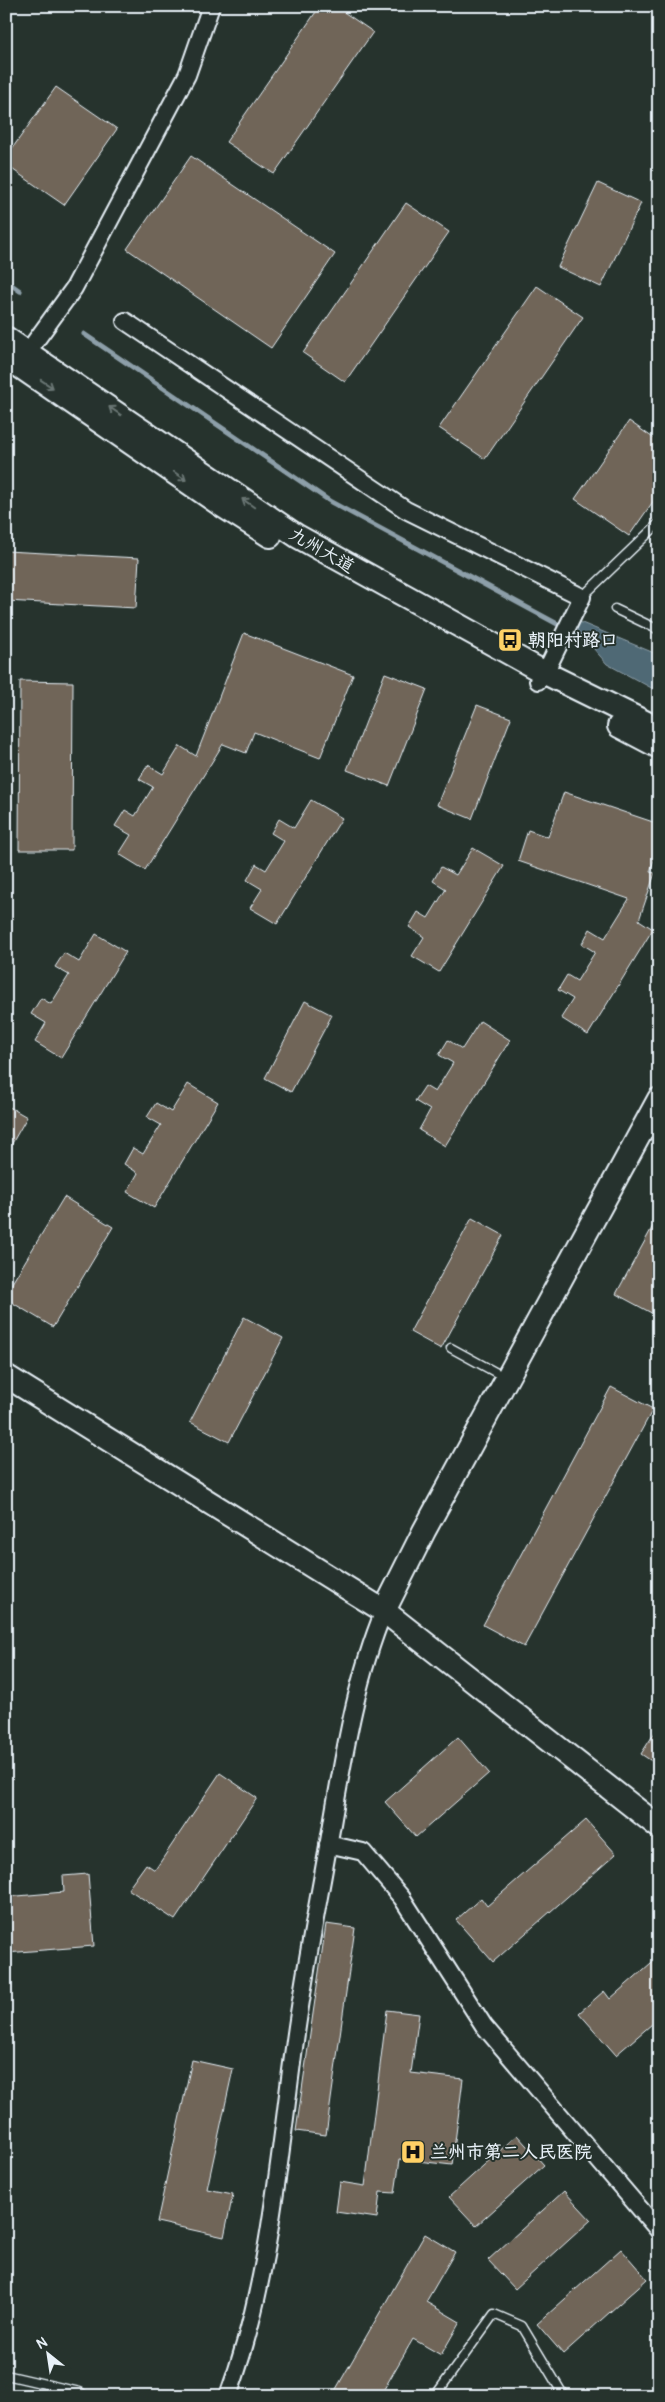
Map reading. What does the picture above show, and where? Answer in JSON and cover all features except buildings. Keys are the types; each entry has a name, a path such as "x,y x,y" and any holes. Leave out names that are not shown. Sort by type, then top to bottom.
{"street":[{"path":"17,358 74,288 186,75 211,6"},
{"path":"125,321 406,510 582,597 541,677 659,747"},
{"name":"九州大道","path":"6,338 17,358 296,536 541,677 659,729"},
{"path":"228,2396 244,2352 267,2244 304,1972 342,1762 372,1641 384,1611 424,1531 659,1099"},
{"path":"6,1376 384,1611 659,1827"},
{"path":"328,1844 363,1852 402,1898 484,2026 659,2231"}],"lane":[{"path":"582,597 659,523"},
{"path":"615,609 659,630"},
{"path":"452,1348 508,1379"},
{"path":"435,2396 494,2314 522,2326 561,2390 558,2396"},
{"path":"6,2375 80,2392 85,2396"}],"water":[{"path":"565,616 659,655 659,692 607,664"}],"waterway":[{"path":"6,281 20,291"},
{"path":"84,334 331,502 589,641"}],"place":[{"name":"朝阳村路口","path":"510,640"},
{"name":"兰州市第二人民医院","path":"413,2152"}]}
